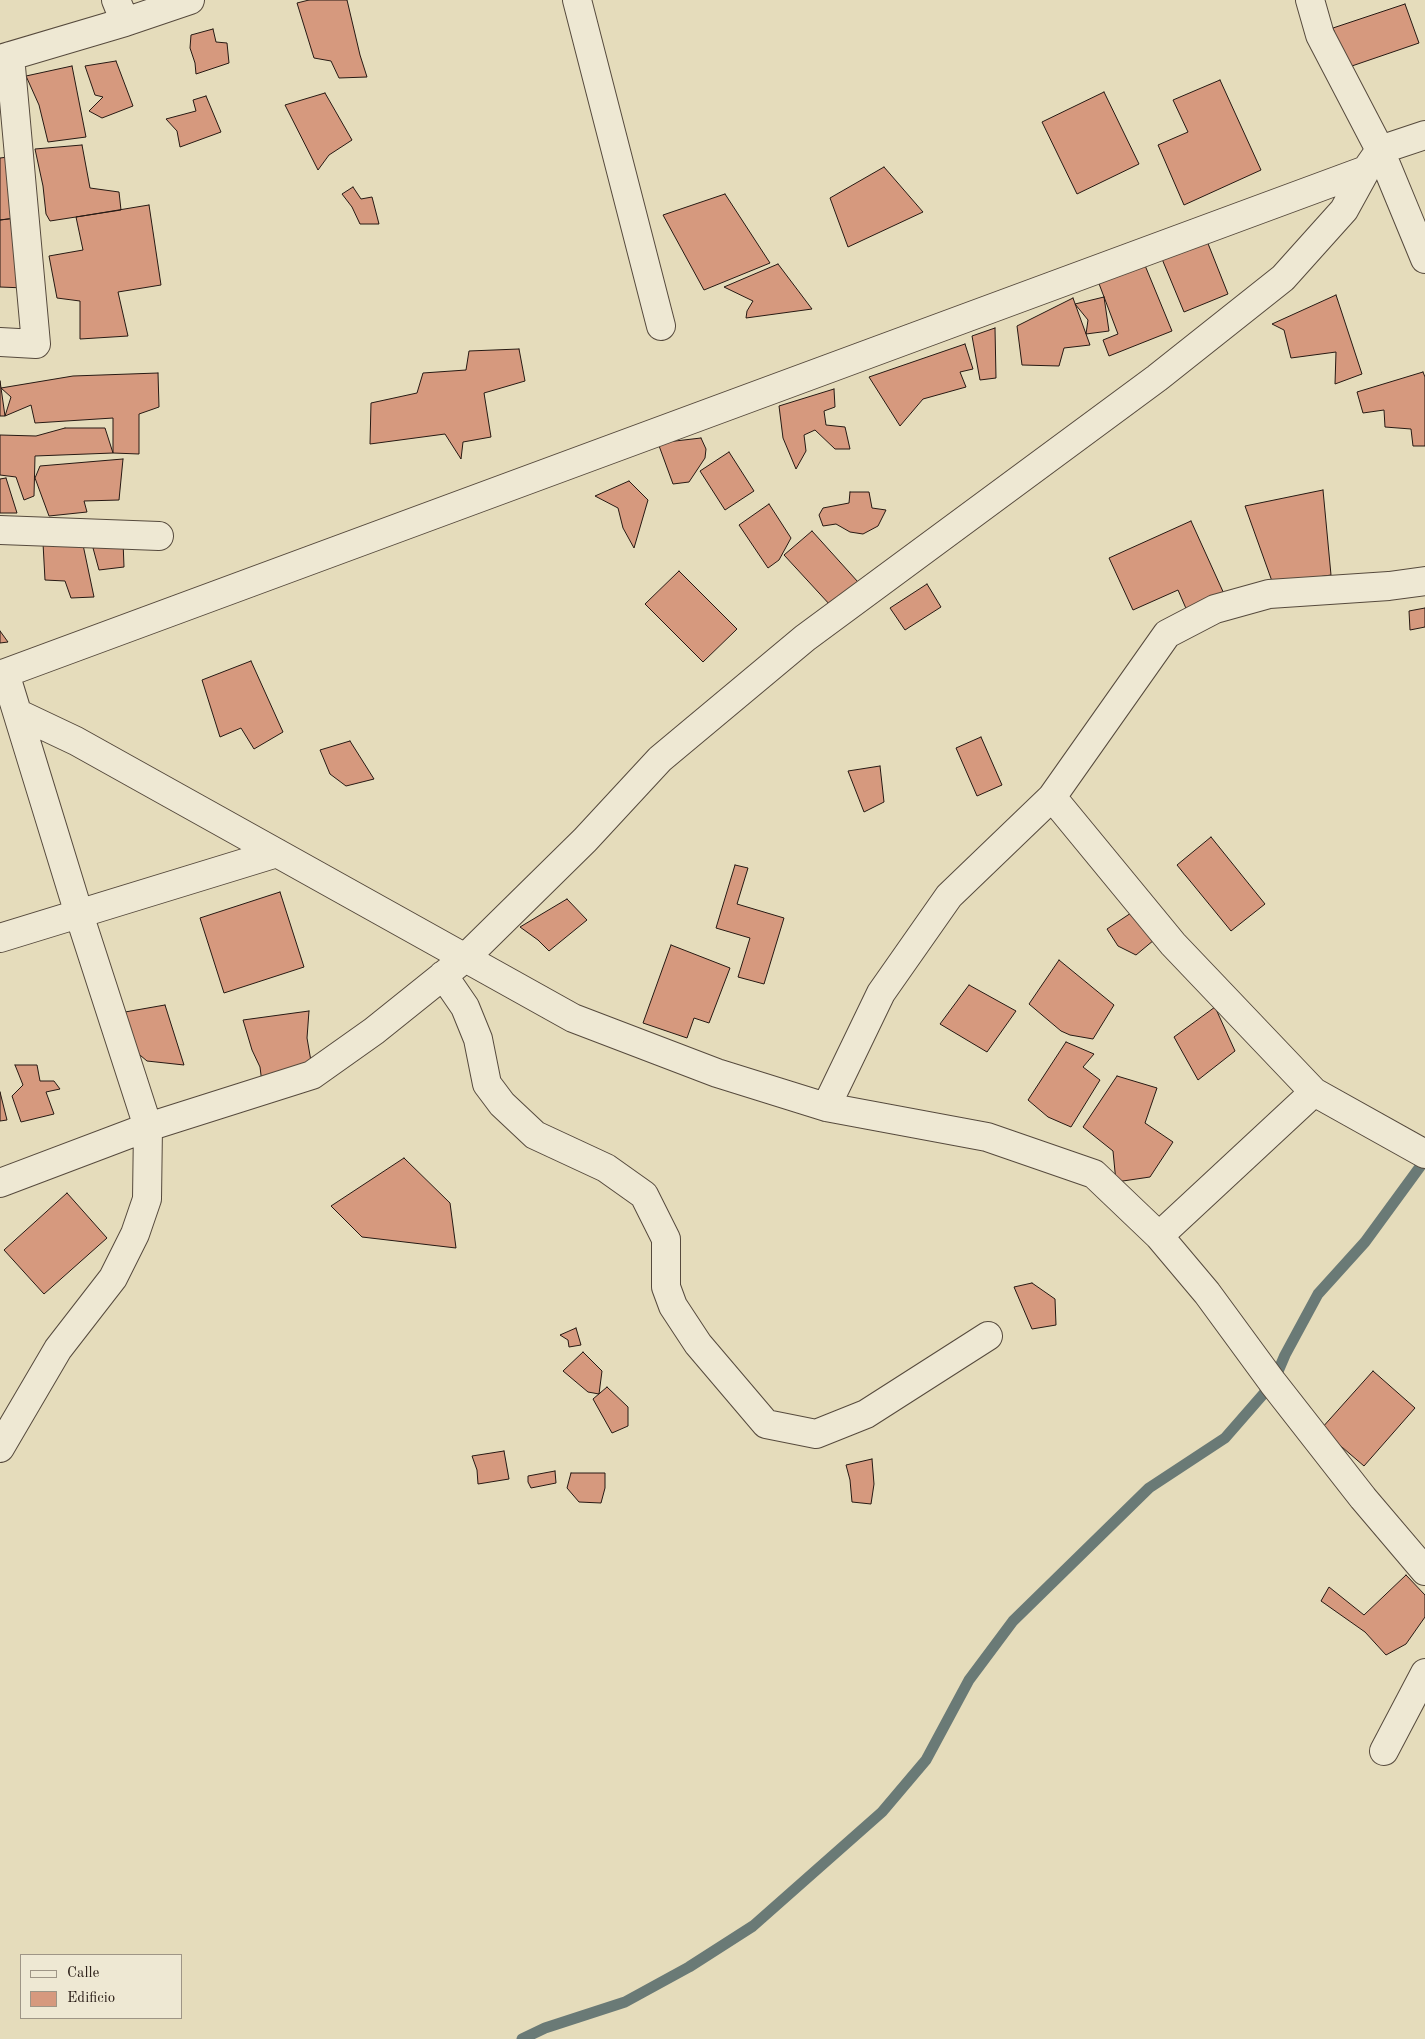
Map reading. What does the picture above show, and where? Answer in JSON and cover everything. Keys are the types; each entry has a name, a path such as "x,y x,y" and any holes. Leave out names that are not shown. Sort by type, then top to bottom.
{"street":[{"path":"0,342 36,344 5,57 121,11 190,0"},
{"path":"577,0 662,326"},
{"path":"1310,0 1320,36 1373,160 1425,259"},
{"path":"0,1448 58,1349 113,1278 135,1234 147,1198 148,1127 79,914 18,714 3,674 1373,160 1425,135"},
{"path":"0,1182 148,1127 312,1075 374,1031 465,958 585,840 660,759 789,650 1157,378 1283,278 1344,210 1373,160"},
{"path":"0,530 159,536"},
{"path":"826,1107 881,993 949,896 1052,798 1167,634 1215,609 1269,594 1389,586 1425,581"},
{"path":"18,714 76,741 573,1018 717,1074 826,1107 987,1137 1094,1174 1159,1236 1207,1294 1363,1498 1425,1570"},
{"path":"1052,798 1173,944 1314,1092 1425,1154"},
{"path":"0,938 277,853"},
{"path":"443,975 465,1007 478,1039 487,1084 502,1104 535,1135 606,1168 644,1195 666,1239 666,1287 673,1306 698,1344 766,1424 816,1434 866,1414 988,1336"},
{"path":"1159,1236 1314,1092"},
{"path":"1384,1751 1425,1673"}],"building":[{"path":"309,0 347,0 367,77 339,78 331,61 314,58 297,3"},
{"path":"1405,4 1419,43 1346,68 1333,28"},
{"path":"213,29 216,42 227,43 229,63 196,74 190,48 191,35"},
{"path":"116,61 133,106 102,118 89,111 103,97 95,95 85,66"},
{"path":"72,66 86,137 48,142 39,105 26,76"},
{"path":"1220,80 1261,170 1184,205 1158,145 1188,132 1173,100"},
{"path":"1104,92 1139,164 1077,194 1042,122"},
{"path":"325,93 352,140 329,155 318,170 285,105"},
{"path":"206,96 221,132 180,147 177,131 166,119 196,111 193,100"},
{"path":"82,145 90,188 119,192 121,210 50,221 46,214 43,186 35,149"},
{"path":"16,156 24,217 0,220 0,158"},
{"path":"884,167 923,212 848,247 830,198"},
{"path":"353,187 361,199 372,197 379,224 360,224 352,207 342,194"},
{"path":"725,194 770,263 704,290 663,215"},
{"path":"149,205 161,285 118,292 128,336 80,339 80,301 57,298 49,256 83,250 76,217"},
{"path":"24,217 25,288 0,287 0,220"},
{"path":"1207,241 1228,294 1184,312 1162,259"},
{"path":"1144,263 1172,331 1109,356 1103,340 1118,334 1098,281"},
{"path":"778,264 812,309 746,318 747,311 753,301 724,287"},
{"path":"1336,295 1362,374 1335,384 1336,352 1291,358 1284,330 1272,324"},
{"path":"1104,297 1109,331 1086,334 1088,320 1075,304"},
{"path":"1073,298 1090,345 1064,348 1059,366 1022,365 1017,326"},
{"path":"995,328 996,378 980,380 972,336"},
{"path":"965,344 973,369 960,372 966,387 923,399 900,426 869,377"},
{"path":"519,349 525,381 484,393 491,437 463,442 461,459 445,434 370,444 371,403 417,393 423,373 466,370 469,351"},
{"path":"1423,372 1425,377 1425,446 1413,446 1411,429 1385,427 1384,410 1363,413 1357,392"},
{"path":"158,373 159,407 139,414 139,454 113,453 113,418 35,423 31,405 5,416 11,397 1,388 73,376"},
{"path":"0,381 5,416 0,416"},
{"path":"834,389 835,407 824,411 826,425 845,427 850,449 835,449 815,430 804,435 806,451 796,469 783,438 779,406"},
{"path":"65,428 105,428 113,453 35,456 34,496 24,500 16,477 0,475 0,435 36,436"},
{"path":"701,438 706,449 705,458 689,482 673,484 658,443"},
{"path":"729,452 754,491 725,510 700,471"},
{"path":"123,459 119,500 84,501 87,512 49,516 35,478 40,466"},
{"path":"6,478 17,513 0,513 0,479"},
{"path":"629,481 648,500 634,548 623,528 618,508 595,496"},
{"path":"1323,490 1331,575 1273,584 1245,506"},
{"path":"850,492 869,492 872,508 886,510 878,526 863,534 850,532 836,524 823,526 819,515 823,508 849,503"},
{"path":"769,504 791,538 779,560 768,568 739,525"},
{"path":"1191,521 1225,596 1188,613 1178,590 1133,610 1109,558"},
{"path":"812,531 858,582 831,606 784,555"},
{"path":"82,540 94,597 71,598 65,581 45,580 43,543"},
{"path":"123,541 124,567 99,570 93,548"},
{"path":"679,571 737,629 703,662 645,604"},
{"path":"927,584 941,607 905,630 890,608"},
{"path":"1425,608 1425,627 1410,630 1409,611"},
{"path":"0,631 8,642 0,643"},
{"path":"251,661 283,732 254,749 241,728 220,737 202,680"},
{"path":"981,737 1002,785 977,796 956,748"},
{"path":"350,741 374,779 346,786 330,774 320,750"},
{"path":"880,766 884,802 864,812 848,771"},
{"path":"1211,837 1265,904 1231,931 1177,865"},
{"path":"735,865 748,868 737,904 784,918 764,984 738,977 750,938 716,928"},
{"path":"280,892 304,967 224,993 200,918"},
{"path":"567,899 587,920 549,951 520,927"},
{"path":"1131,913 1154,940 1136,955 1118,946 1107,929"},
{"path":"671,945 730,968 709,1023 694,1018 687,1038 643,1023"},
{"path":"1059,960 1114,1005 1093,1039 1070,1035 1061,1031 1029,1004"},
{"path":"969,985 1016,1011 987,1052 940,1024"},
{"path":"165,1005 184,1065 147,1061 134,1050 125,1012"},
{"path":"1215,1007 1235,1051 1198,1080 1174,1037"},
{"path":"309,1011 307,1038 312,1067 262,1083 260,1067 252,1050 243,1020"},
{"path":"1066,1042 1094,1054 1083,1067 1100,1080 1071,1127 1048,1117 1028,1100"},
{"path":"15,1065 37,1065 40,1081 54,1081 60,1089 46,1092 54,1114 21,1122 12,1096 23,1085"},
{"path":"1117,1076 1157,1088 1145,1123 1173,1142 1150,1177 1116,1182 1113,1151 1083,1127"},
{"path":"0,1092 7,1120 0,1121"},
{"path":"404,1158 450,1203 456,1248 362,1237 331,1206"},
{"path":"67,1193 107,1238 44,1294 4,1250"},
{"path":"1032,1283 1055,1299 1056,1325 1032,1329 1014,1287"},
{"path":"576,1328 581,1345 569,1347 568,1340 560,1335"},
{"path":"583,1352 602,1371 599,1394 588,1392 563,1371"},
{"path":"1373,1371 1415,1408 1364,1466 1321,1429"},
{"path":"607,1387 628,1407 628,1426 612,1433 593,1399"},
{"path":"504,1451 509,1479 478,1484 477,1470 472,1456"},
{"path":"872,1459 874,1484 871,1504 852,1502 850,1480 846,1465"},
{"path":"555,1471 556,1483 531,1488 528,1476"},
{"path":"571,1473 605,1473 605,1488 601,1503 579,1502 567,1488"},
{"path":"1406,1575 1425,1595 1425,1617 1406,1644 1386,1655 1365,1632 1321,1601 1329,1587 1364,1615"}],"waterway":[{"path":"522,2039 545,2028 625,2002 689,1967 753,1926 882,1812 926,1760 969,1680 1013,1621 1149,1488 1225,1438 1273,1383 1285,1355 1318,1294 1365,1242 1425,1160"}]}
